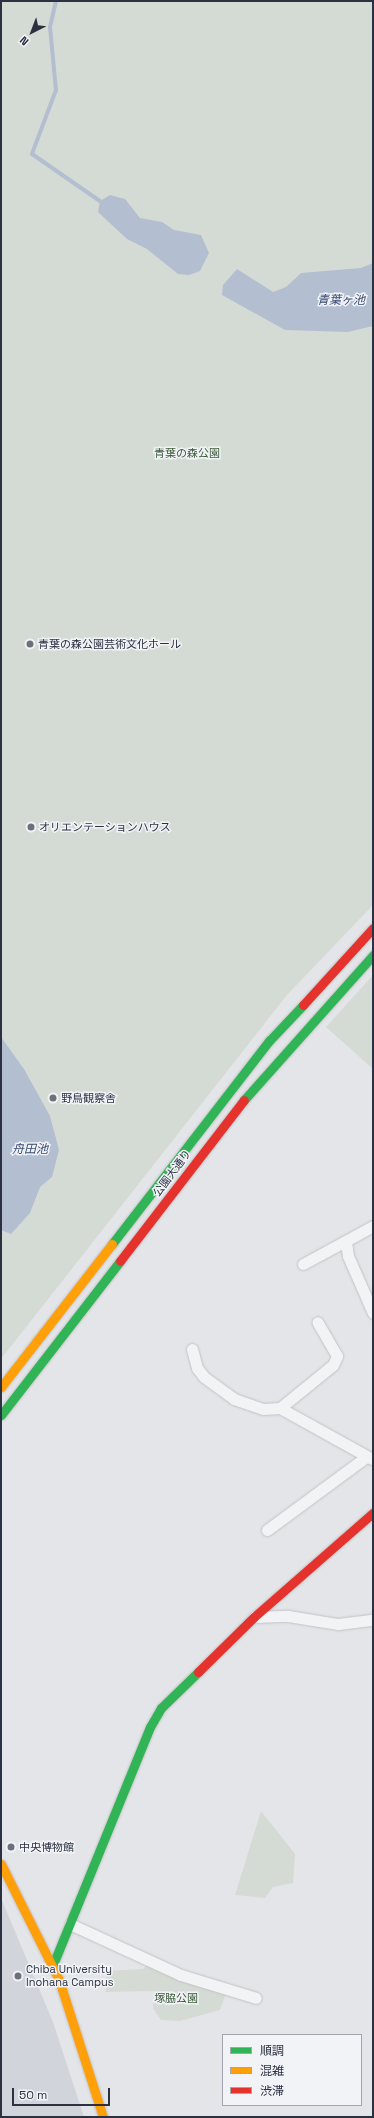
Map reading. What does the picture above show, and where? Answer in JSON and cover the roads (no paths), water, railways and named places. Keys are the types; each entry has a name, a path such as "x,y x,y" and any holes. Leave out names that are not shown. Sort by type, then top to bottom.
{"street":[{"name":"公園大通り","path":"1,1387 268,1042 373,928"},
{"name":"公園大通り","path":"1,1415 254,1087 373,953"},
{"path":"348,956 373,953"},
{"path":"304,1264 373,1226"},
{"path":"346,1242 348,1256 373,1313"},
{"path":"280,1408 333,1365 337,1356 317,1322"},
{"path":"192,1349 197,1368 204,1377 234,1399 263,1409 280,1408 369,1458 267,1530"},
{"path":"52,1968 153,1721 189,1679 254,1617 373,1513"},
{"path":"254,1617 288,1616 338,1624 373,1620"},
{"path":"1,1864 52,1968 103,2117"},
{"path":"70,1924 181,1975 256,1998"}],"water":[{"path":"110,195 125,199 140,218 162,222 174,230 201,235 209,253 200,271 189,275 178,274 147,249 127,239 98,212 100,201"},
{"name":"青葉ヶ池","path":"373,263 373,326 348,332 285,330 222,295 223,285 237,269 273,292 286,287 301,273 361,268"},
{"name":"舟田池","path":"1,1037 24,1069 50,1116 59,1150 52,1177 40,1187 30,1213 11,1234 1,1230"}],"waterway":[{"path":"56,1 50,27 56,90 32,154 100,201"}],"place":[{"name":"青葉の森公園芸術文化ホール","path":"30,644"},
{"name":"オリエンテーションハウス","path":"31,827"},
{"name":"野鳥観察舎","path":"53,1098"},
{"name":"中央博物館","path":"11,1847"},
{"name":"Chiba University Inohana Campus","path":"18,1976"}],"park label":[{"name":"青葉の森公園","path":"187,453"},
{"name":"塚脇公園","path":"176,1998"}]}
